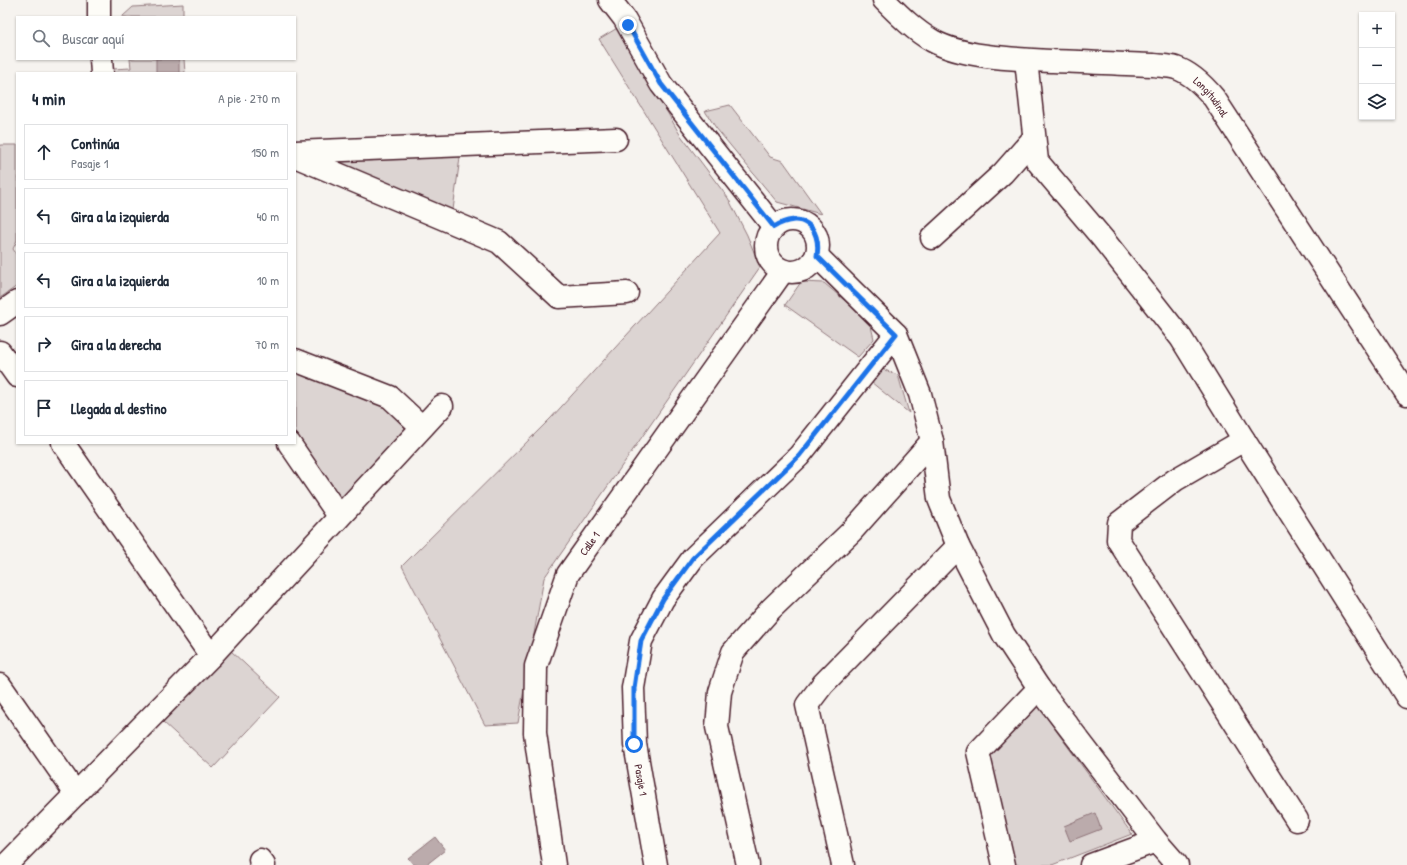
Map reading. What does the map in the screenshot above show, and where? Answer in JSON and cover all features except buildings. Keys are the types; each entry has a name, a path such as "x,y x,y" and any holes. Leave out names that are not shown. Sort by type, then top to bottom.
{"street":[{"path":"99,0 99,16"},
{"path":"610,0 624,9 661,84 774,227"},
{"name":"Longitudinal","path":"884,0 919,32 942,46 981,55 1026,60 1154,65 1176,68 1193,77 1206,88 1214,98 1407,394"},
{"path":"101,60 102,72"},
{"path":"1026,60 1037,161 1103,239 1181,338 1407,696"},
{"path":"932,238 1004,173 1034,138"},
{"path":"296,152 616,139"},
{"path":"296,156 499,242 559,297 627,293"},
{"path":"792,219 802,222 811,228 817,236 819,246 817,256 808,267 803,270 797,272 784,271 772,264 766,252 767,238 774,227 783,221 792,219"},
{"path":"817,256 896,334 920,394 932,441 938,499 958,546 1004,635 1039,688 1156,841 1177,865"},
{"name":"Calle 1","path":"554,865 535,733 536,666 568,574 784,271"},
{"path":"0,314 16,303"},
{"name":"Pasaje 1","path":"656,865 634,744 634,688 641,641 663,599 693,558 799,456 896,334"},
{"path":"0,352 16,375"},
{"path":"296,360 390,397 422,427"},
{"path":"6,865 211,656 442,406"},
{"path":"1244,440 1175,480 1119,523 1118,540 1297,820"},
{"path":"748,865 717,727 720,692 733,652 771,609 852,531 932,441"},
{"path":"64,444 211,656"},
{"path":"290,444 339,516"},
{"path":"843,865 807,705 823,684 958,546"},
{"path":"0,685 76,794"},
{"path":"1004,865 978,752 1039,688"},
{"path":"1091,865 1156,841"}],"shaded area":[{"path":"183,4 183,16 123,16 133,7"},
{"path":"619,27 679,133 728,198 747,235 760,267 544,578 518,723 485,725 402,566 551,418 720,233 599,39"},
{"path":"130,60 184,60 185,72 113,72 112,69 131,68"},
{"path":"156,60 179,60 179,72 156,72"},
{"path":"730,105 770,157 783,161 821,214 777,202 716,128 705,111"},
{"path":"0,145 16,145 16,242 13,249 16,254 16,287 0,298"},
{"path":"461,150 453,210 317,157"},
{"path":"801,282 824,283 870,322 874,339 858,357 785,305"},
{"path":"882,369 898,375 909,413 871,382"},
{"path":"296,372 381,404 405,428 407,434 346,496 341,496 334,493 296,438"},
{"path":"230,650 280,697 213,768 163,722"},
{"path":"1038,706 1132,834 1052,865 1014,865 989,753"},
{"path":"1095,813 1101,829 1070,841 1064,826"},
{"path":"435,837 445,850 426,865 414,865 408,858"}],"route":[{"path":"628,25 661,84 774,227 783,221 792,219 802,222 811,228 817,236 819,246 817,256 896,334 799,456 693,558 663,599 641,641 634,688 634,744"}]}
